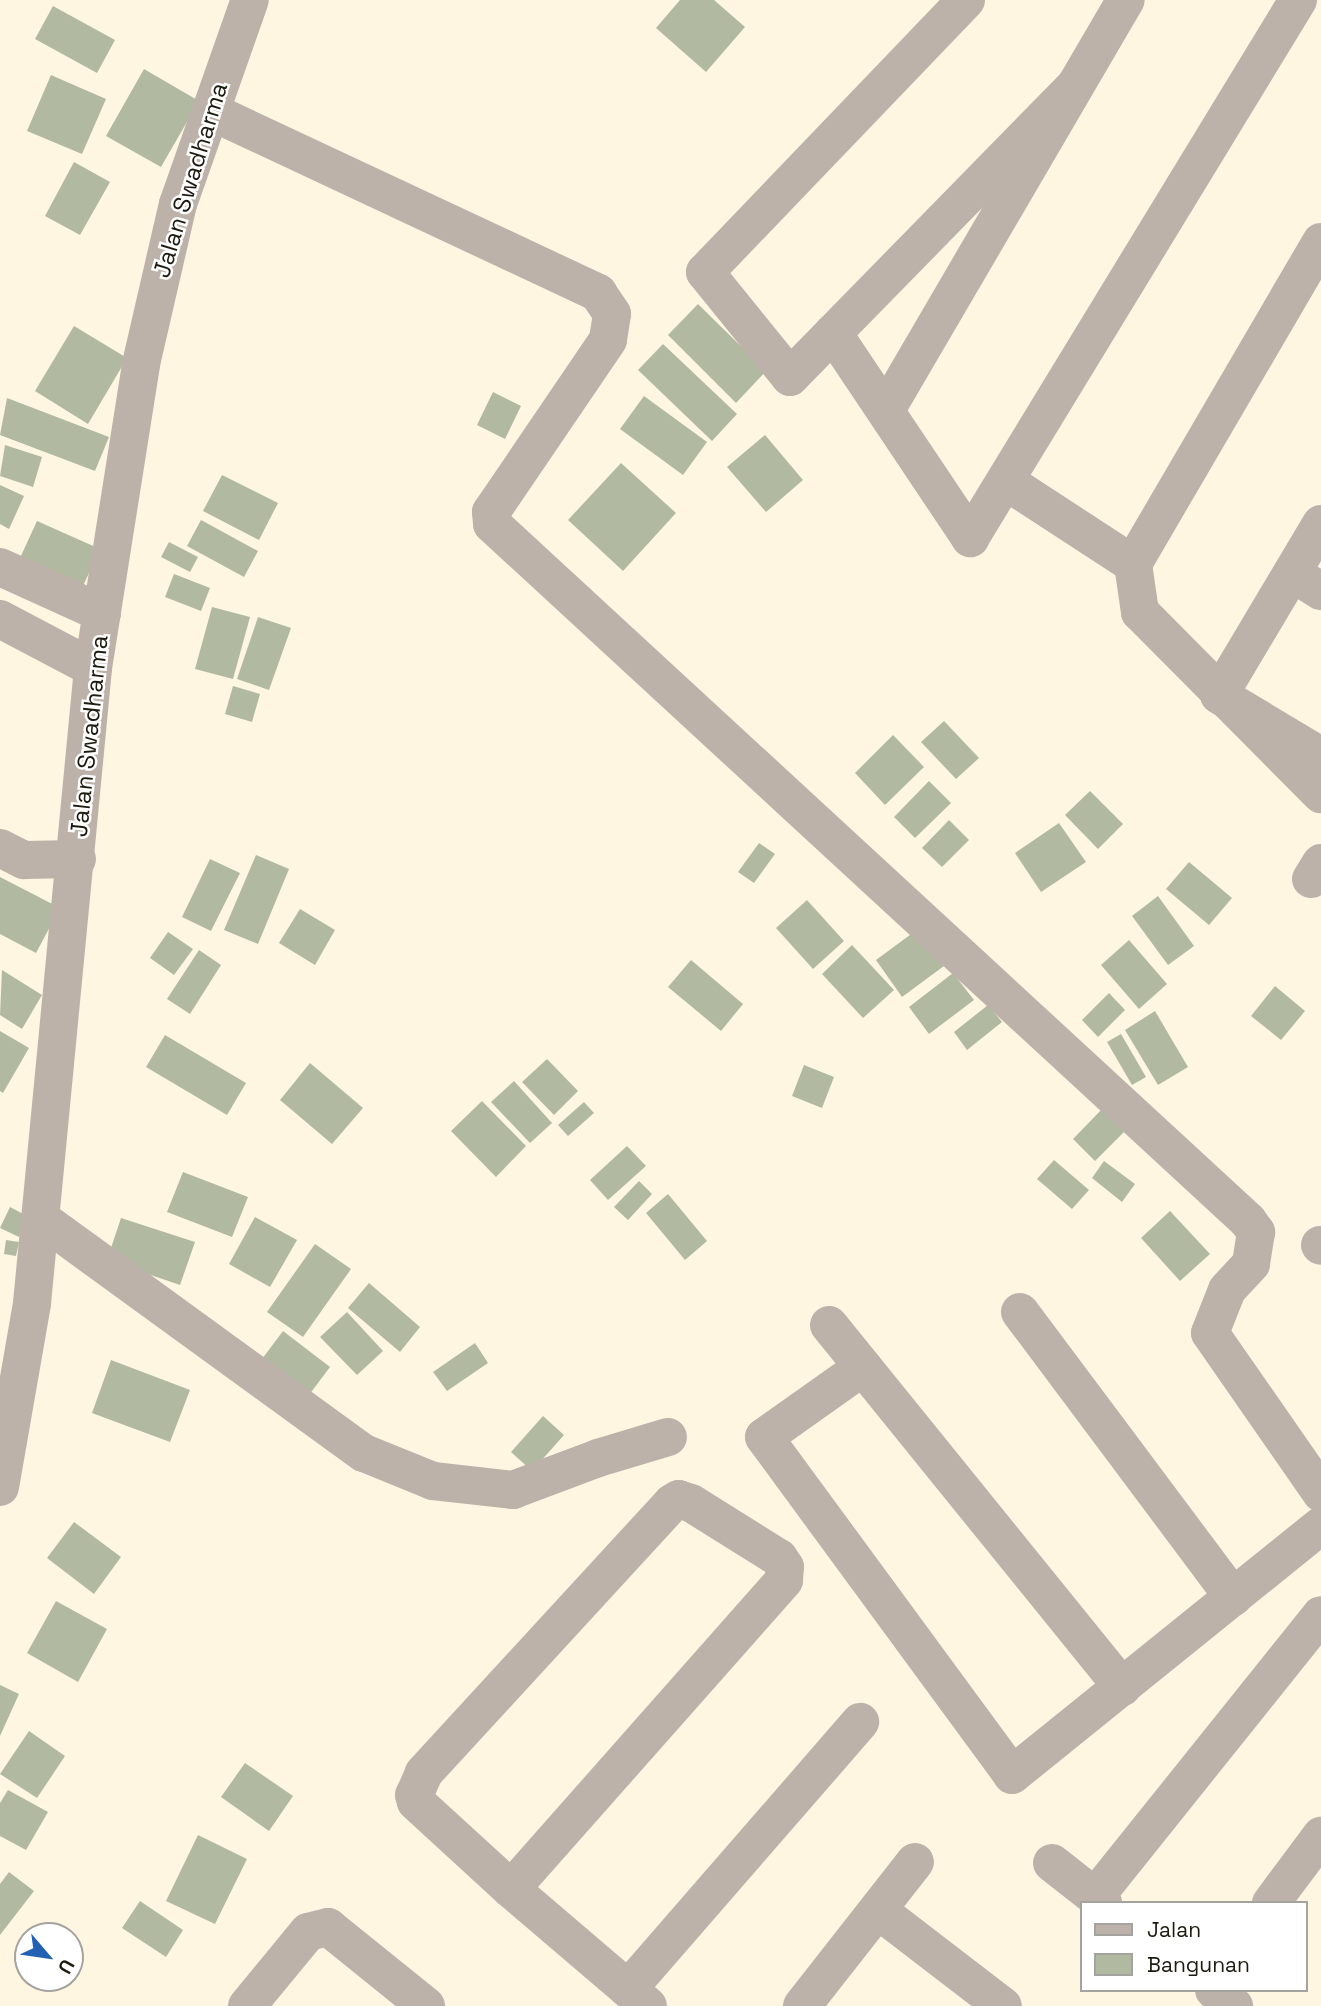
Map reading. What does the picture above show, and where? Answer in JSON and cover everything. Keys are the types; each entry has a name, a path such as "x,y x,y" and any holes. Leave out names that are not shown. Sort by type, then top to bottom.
{"street":[{"name":"Jalan Swadharma","path":"0,1487 32,1303 77,859 93,668 102,613 158,281 210,111 250,0"},
{"path":"966,0 705,272 790,377 1075,86"},
{"path":"886,410 1126,0"},
{"path":"832,333 970,538 1007,482 1298,0"},
{"path":"210,111 598,293 612,314 608,340 491,512 492,524 1248,1221 1255,1232 1251,1264 1227,1290 1210,1333 1321,1493"},
{"path":"1321,242 1133,564 1140,612 1219,695 1321,794"},
{"path":"1007,482 1133,564"},
{"path":"1219,695 1306,582 1321,524"},
{"path":"0,567 102,613"},
{"path":"0,619 93,668"},
{"path":"1219,695 1321,756"},
{"path":"0,848 24,860 77,859"},
{"path":"40,1218 364,1453 433,1481 513,1490 598,1458 668,1437"},
{"path":"1020,1312 1233,1597"},
{"path":"829,1325 1122,1687"},
{"path":"863,1367 764,1437 1012,1775 1321,1526"},
{"path":"511,1889 784,1580 785,1567 779,1558 691,1503 679,1499 672,1503 417,1784 416,1802 511,1889 638,1997 860,1722"},
{"path":"1052,1863 1099,1900 1321,1615"},
{"path":"1272,1901 1321,1836"},
{"path":"802,2006 915,1862"},
{"path":"879,1911 1003,2006"},
{"path":"247,2006 308,1932 328,1927 426,2006"}],"building":[{"path":"680,0 714,0 745,27 706,72 656,28"},
{"path":"53,6 115,40 97,73 35,39"},
{"path":"144,69 199,101 161,167 106,136"},
{"path":"51,75 106,99 82,154 27,131"},
{"path":"74,162 110,182 80,235 45,216"},
{"path":"698,304 766,371 736,403 668,335"},
{"path":"74,326 127,358 88,424 35,391"},
{"path":"663,344 737,414 712,441 638,370"},
{"path":"493,392 521,406 505,439 477,425"},
{"path":"644,396 707,442 683,475 620,429"},
{"path":"7,398 109,437 95,471 0,435"},
{"path":"765,435 803,480 766,512 727,467"},
{"path":"5,445 42,457 33,487 0,476"},
{"path":"621,463 676,513 623,571 568,520"},
{"path":"222,475 278,503 259,540 203,511"},
{"path":"0,485 24,496 9,529 0,524"},
{"path":"201,520 258,551 244,577 187,546"},
{"path":"37,521 100,549 83,586 20,558"},
{"path":"169,542 198,557 190,572 161,557"},
{"path":"174,574 210,588 201,611 165,597"},
{"path":"212,607 250,617 233,679 195,669"},
{"path":"258,617 291,628 269,690 237,679"},
{"path":"233,686 260,694 252,722 225,714"},
{"path":"944,721 979,758 956,779 921,742"},
{"path":"893,735 924,767 885,805 855,773"},
{"path":"929,781 951,803 915,838 894,817"},
{"path":"1090,791 1123,824 1098,849 1065,815"},
{"path":"949,820 969,840 942,867 922,848"},
{"path":"1059,823 1086,862 1041,892 1015,853"},
{"path":"759,843 775,854 754,883 738,872"},
{"path":"256,855 289,869 258,944 224,930"},
{"path":"210,859 240,873 211,931 182,917"},
{"path":"1189,862 1232,898 1209,925 1166,889"},
{"path":"0,877 60,908 36,953 0,934"},
{"path":"1158,896 1194,946 1168,965 1132,916"},
{"path":"807,900 844,941 813,969 776,928"},
{"path":"300,909 335,930 315,965 279,943"},
{"path":"918,929 944,966 902,997 876,960"},
{"path":"168,932 193,949 174,975 150,958"},
{"path":"1129,940 1167,984 1139,1009 1101,965"},
{"path":"852,945 894,990 863,1018 822,974"},
{"path":"199,950 221,965 190,1014 167,999"},
{"path":"691,960 743,1004 721,1031 668,987"},
{"path":"2,970 42,995 22,1029 0,1015"},
{"path":"953,973 974,1000 929,1034 909,1007"},
{"path":"1275,986 1305,1011 1281,1040 1251,1016"},
{"path":"1109,993 1125,1010 1098,1037 1082,1020"},
{"path":"988,1005 1002,1022 967,1050 954,1032"},
{"path":"1155,1011 1188,1067 1158,1085 1125,1030"},
{"path":"0,1031 29,1048 3,1093 0,1091"},
{"path":"1121,1034 1146,1077 1132,1085 1107,1042"},
{"path":"165,1035 246,1083 227,1115 146,1067"},
{"path":"547,1059 578,1091 554,1115 522,1082"},
{"path":"310,1063 363,1108 332,1144 280,1100"},
{"path":"804,1065 834,1077 822,1108 792,1096"},
{"path":"514,1081 552,1123 530,1143 491,1102"},
{"path":"482,1101 526,1146 496,1177 451,1131"},
{"path":"584,1102 594,1113 568,1136 558,1125"},
{"path":"1103,1108 1126,1130 1095,1161 1073,1139"},
{"path":"627,1146 646,1166 608,1200 590,1180"},
{"path":"1054,1160 1089,1190 1072,1209 1037,1179"},
{"path":"1104,1161 1135,1184 1122,1202 1092,1178"},
{"path":"183,1172 248,1197 232,1237 167,1212"},
{"path":"639,1181 652,1194 628,1220 614,1207"},
{"path":"668,1194 707,1241 685,1260 646,1213"},
{"path":"10,1207 29,1217 19,1237 0,1228"},
{"path":"1170,1211 1210,1254 1180,1281 1141,1238"},
{"path":"255,1217 297,1240 270,1287 229,1264"},
{"path":"121,1218 195,1242 180,1285 107,1260"},
{"path":"6,1240 19,1242 16,1256 4,1254"},
{"path":"315,1244 351,1269 303,1337 267,1312"},
{"path":"369,1283 420,1327 400,1352 348,1308"},
{"path":"347,1312 383,1351 357,1375 320,1337"},
{"path":"283,1331 330,1367 306,1399 259,1363"},
{"path":"475,1343 488,1363 447,1391 433,1372"},
{"path":"111,1360 190,1390 170,1442 92,1413"},
{"path":"543,1416 564,1435 532,1471 511,1452"},
{"path":"74,1522 121,1557 94,1594 47,1558"},
{"path":"56,1601 107,1629 78,1682 27,1653"},
{"path":"0,1685 19,1694 0,1736"},
{"path":"29,1731 65,1756 37,1798 0,1774"},
{"path":"245,1763 293,1796 269,1831 221,1797"},
{"path":"8,1790 48,1812 26,1850 0,1836 0,1803"},
{"path":"198,1835 247,1859 215,1924 166,1901"},
{"path":"9,1872 34,1891 0,1935 0,1884"},
{"path":"140,1901 183,1930 166,1957 122,1928"}]}
